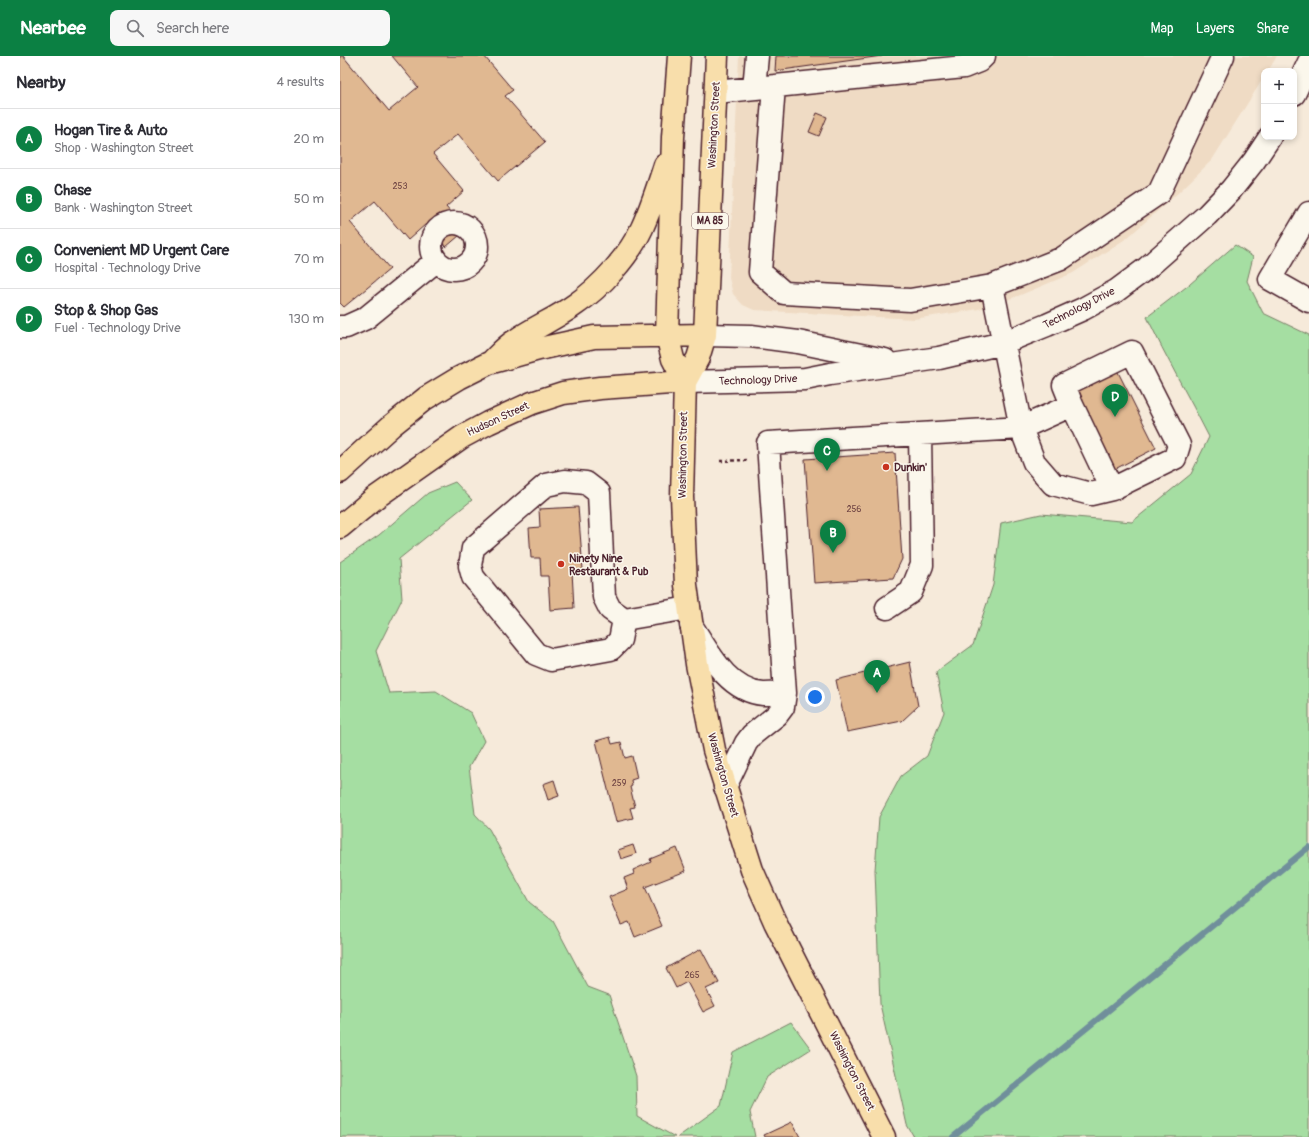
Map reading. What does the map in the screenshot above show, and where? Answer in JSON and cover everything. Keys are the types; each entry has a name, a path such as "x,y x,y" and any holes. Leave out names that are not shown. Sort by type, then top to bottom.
{"main road":[{"name":"Washington Street","path":"680,56 673,138 667,335 673,359 685,382"},
{"name":"Washington Street","path":"718,56 705,335 698,358 685,382 682,497 686,585 704,708 714,750 752,870 775,922 884,1137"},
{"path":"489,363 514,340 576,304 594,290 612,272 628,251 641,230 653,202 673,138"},
{"path":"340,472 391,426 426,398 458,378 489,363 539,349 594,337 705,335"},
{"name":"Hudson Street","path":"340,527 375,498 462,437 488,423 532,403 563,393 600,388 685,382"}],"street":[{"path":"757,56 764,87 760,272 784,293 910,300 992,286 1061,259 1159,193 1223,56"},
{"path":"716,92 964,67 979,61 984,56"},
{"path":"1297,88 1309,62"},
{"name":"Technology Drive","path":"685,382 805,379 939,358 1003,343 1083,309 1116,291 1147,268 1207,215 1231,190 1254,161 1268,140"},
{"path":"1309,213 1270,279 1309,301"},
{"path":"340,327 346,327 366,318 436,261"},
{"path":"992,286 1021,428 1034,462 1054,484 1091,494 1112,489 1175,458 1180,444 1132,352 1064,385 1112,489"},
{"name":"Technology Drive","path":"705,335 751,336 798,342 902,364"},
{"path":"725,787 746,743 752,735 777,715 784,707 785,693 768,443 1021,428 1072,405"},
{"path":"887,608 911,592 922,565 920,434"},
{"path":"624,619 620,640 611,650 551,660 536,654 473,578 470,566 473,548 546,485 565,481 586,483 599,493 604,597 610,609 624,619 690,616 718,666 736,683 762,694 785,693"}],"path":[{"path":"720,461 769,461"}],"shaded area":[{"path":"739,56 1277,56 1270,68 1261,68 1261,82 1212,160 1179,192 1127,238 1073,273 1018,296 979,309 914,319 754,310 743,305 733,294 729,278"}],"green space":[{"path":"1235,245 1253,257 1247,281 1263,313 1309,335 1309,1137 914,1137 907,1125 880,1004 875,870 879,817 901,776 927,756 944,712 936,672 973,645 993,585 1001,523 1041,514 1132,522 1191,474 1209,437 1147,317 1190,284"},
{"path":"455,482 472,500 399,559 402,599 376,651 389,693 436,691 471,713 484,741 469,767 475,814 489,829 529,902 553,921 588,987 609,995 636,1076 637,1116 675,1137 340,1137 340,562 379,535 428,493"},
{"path":"791,1022 811,1049 767,1077 750,1112 755,1137 678,1137 721,1106 733,1052"}],"building":[{"path":"340,56 343,56 389,111 418,87 392,56 484,56 513,90 505,96 545,142 498,181 458,134 433,154 464,191 446,207 466,230 446,247 426,224 408,240 375,201 350,222 390,269 344,307 340,303"},
{"path":"776,56 882,56 775,71"},
{"path":"817,113 827,117 819,136 809,132"},
{"path":"1115,366 1156,448 1115,469 1074,387"},
{"path":"895,453 902,559 893,578 814,583 805,459"},
{"name":"Ninety Nine Restaurant & Pub","path":"578,507 583,570 572,571 574,608 550,610 548,576 541,576 540,558 531,558 529,528 540,527 539,509"},
{"path":"910,662 918,706 902,721 847,732 836,680"},
{"path":"610,737 612,744 621,742 625,758 632,756 637,778 631,780 632,786 630,787 635,807 630,808 633,818 616,822 596,741"},
{"path":"554,780 559,796 548,800 543,784"},
{"path":"633,845 636,854 621,859 618,850"},
{"path":"677,848 686,871 645,887 662,926 635,937 629,922 621,925 609,897 628,889 624,878 634,874 633,870 651,862 650,859"},
{"path":"701,949 719,983 706,989 715,1006 703,1012 687,982 676,988 666,968"},
{"path":"792,1122 800,1137 765,1137 764,1135"}],"waterway":[{"path":"953,1137 1309,847"}],"place":[{"name":"Stop & Shop Gas","path":"1115,417"},
{"name":"Dunkin'","path":"886,467"},
{"name":"Convenient MD Urgent Care","path":"827,471"},
{"name":"Chase","path":"833,553"},
{"name":"Ninety Nine Restaurant & Pub","path":"561,564"},
{"name":"Hogan Tire & Auto","path":"877,693"}]}
